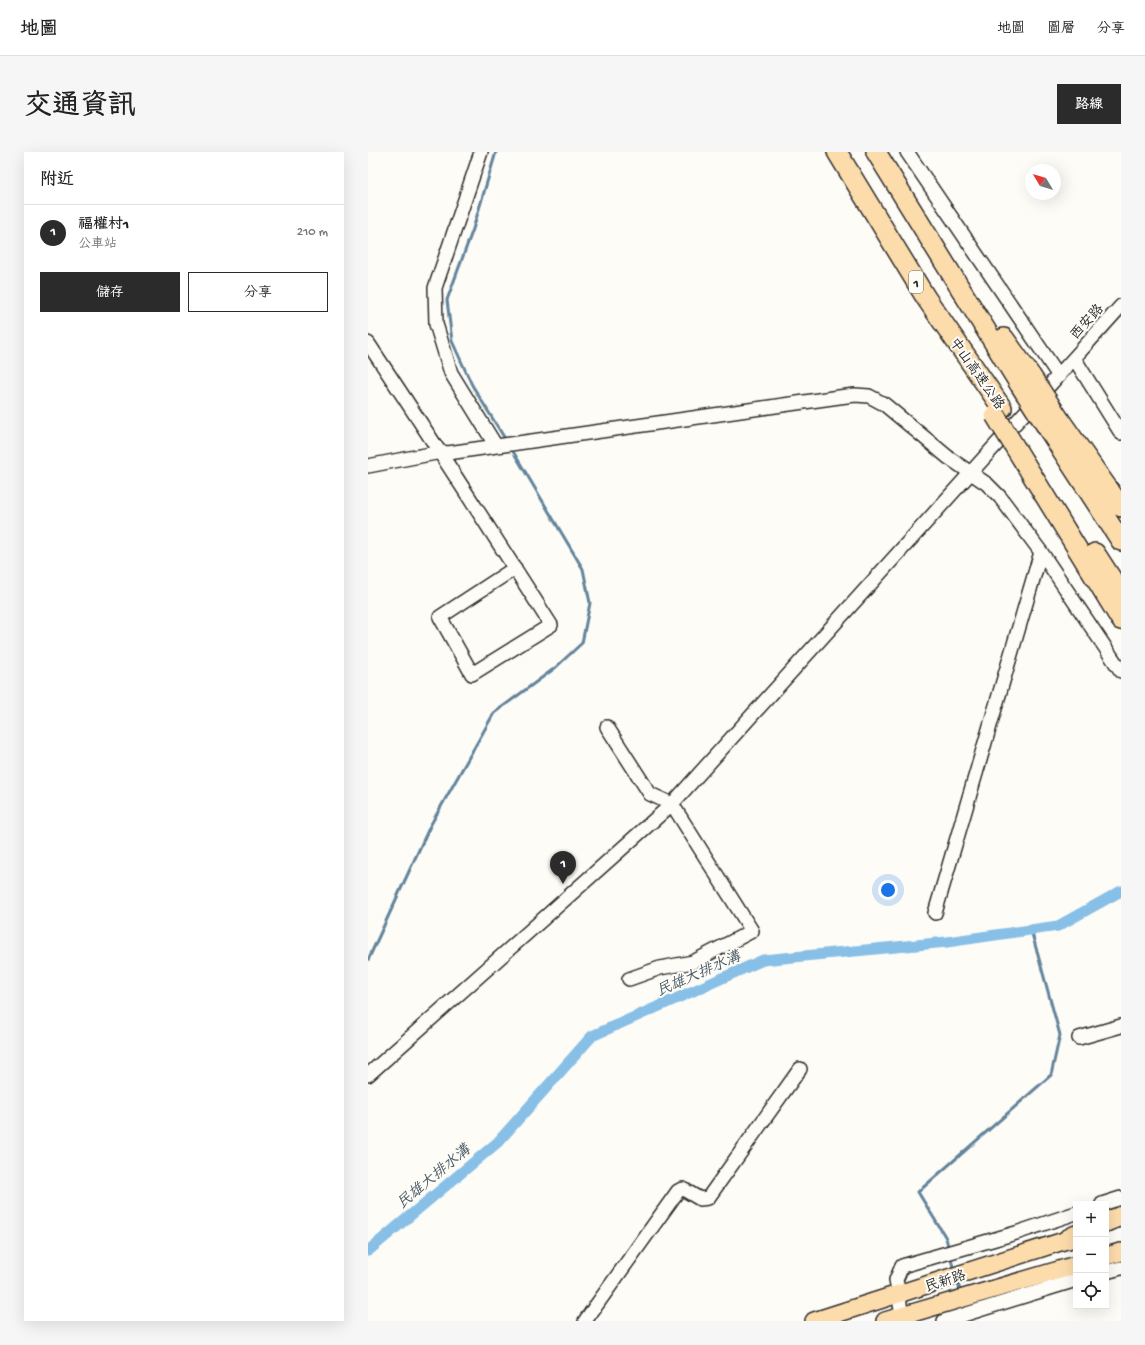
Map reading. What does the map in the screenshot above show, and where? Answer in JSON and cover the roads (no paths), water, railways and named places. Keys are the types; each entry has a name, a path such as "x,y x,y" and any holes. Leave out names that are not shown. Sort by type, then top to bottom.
{"highway":[{"name":"中山高速公路","path":"837,152 926,298 1028,458 1121,593"},
{"path":"876,152 950,273 972,291 1055,426 1121,541"},
{"path":"1055,426 1121,507"},
{"path":"1028,458 1121,620"},
{"path":"1109,1221 1121,1216"}],"main road":[{"path":"1109,1227 1121,1223"},
{"name":"民新路","path":"824,1320 1073,1237"},
{"path":"1109,1255 1121,1252"},
{"name":"民新路","path":"885,1321 905,1318 1073,1266"}],"street":[{"path":"481,152 435,288 436,324 451,373 504,445"},
{"path":"907,152 1059,376"},
{"name":"西安路","path":"368,1075 672,804 1121,306"},
{"path":"368,343 441,452 551,625 472,674 440,617 514,568"},
{"path":"1074,358 1121,433"},
{"path":"368,466 441,452 448,453 855,395 869,396 884,404 950,458 987,484 1000,497 1041,552 1118,667"},
{"path":"935,913 1041,552"},
{"path":"607,727 650,794 672,804 752,931 693,962 660,968 629,979"},
{"path":"1079,1038 1121,1026"},
{"path":"586,1321 678,1190 684,1189 700,1199 708,1198 800,1069"},
{"path":"1109,1202 1121,1198"},
{"path":"905,1318 898,1295 896,1280 902,1266 1016,1233 1073,1214"},
{"path":"1109,1271 1121,1268"},
{"path":"944,1321 1073,1281"}],"waterway":[{"path":"496,152 473,229 447,300 452,341 472,385 507,442"},
{"path":"368,960 430,826 494,713 555,668 582,643 590,603 583,569 511,448"},
{"name":"民雄大排水溝","path":"368,1251 498,1142 592,1036 763,960 947,942 1058,926 1121,891"},
{"path":"949,1250 946,1238 918,1192 1051,1075 1060,1035 1031,930"},
{"path":"950,1255 954,1271"},
{"path":"957,1280 961,1294"}],"place":[{"name":"福權村1","path":"563,884"}]}
